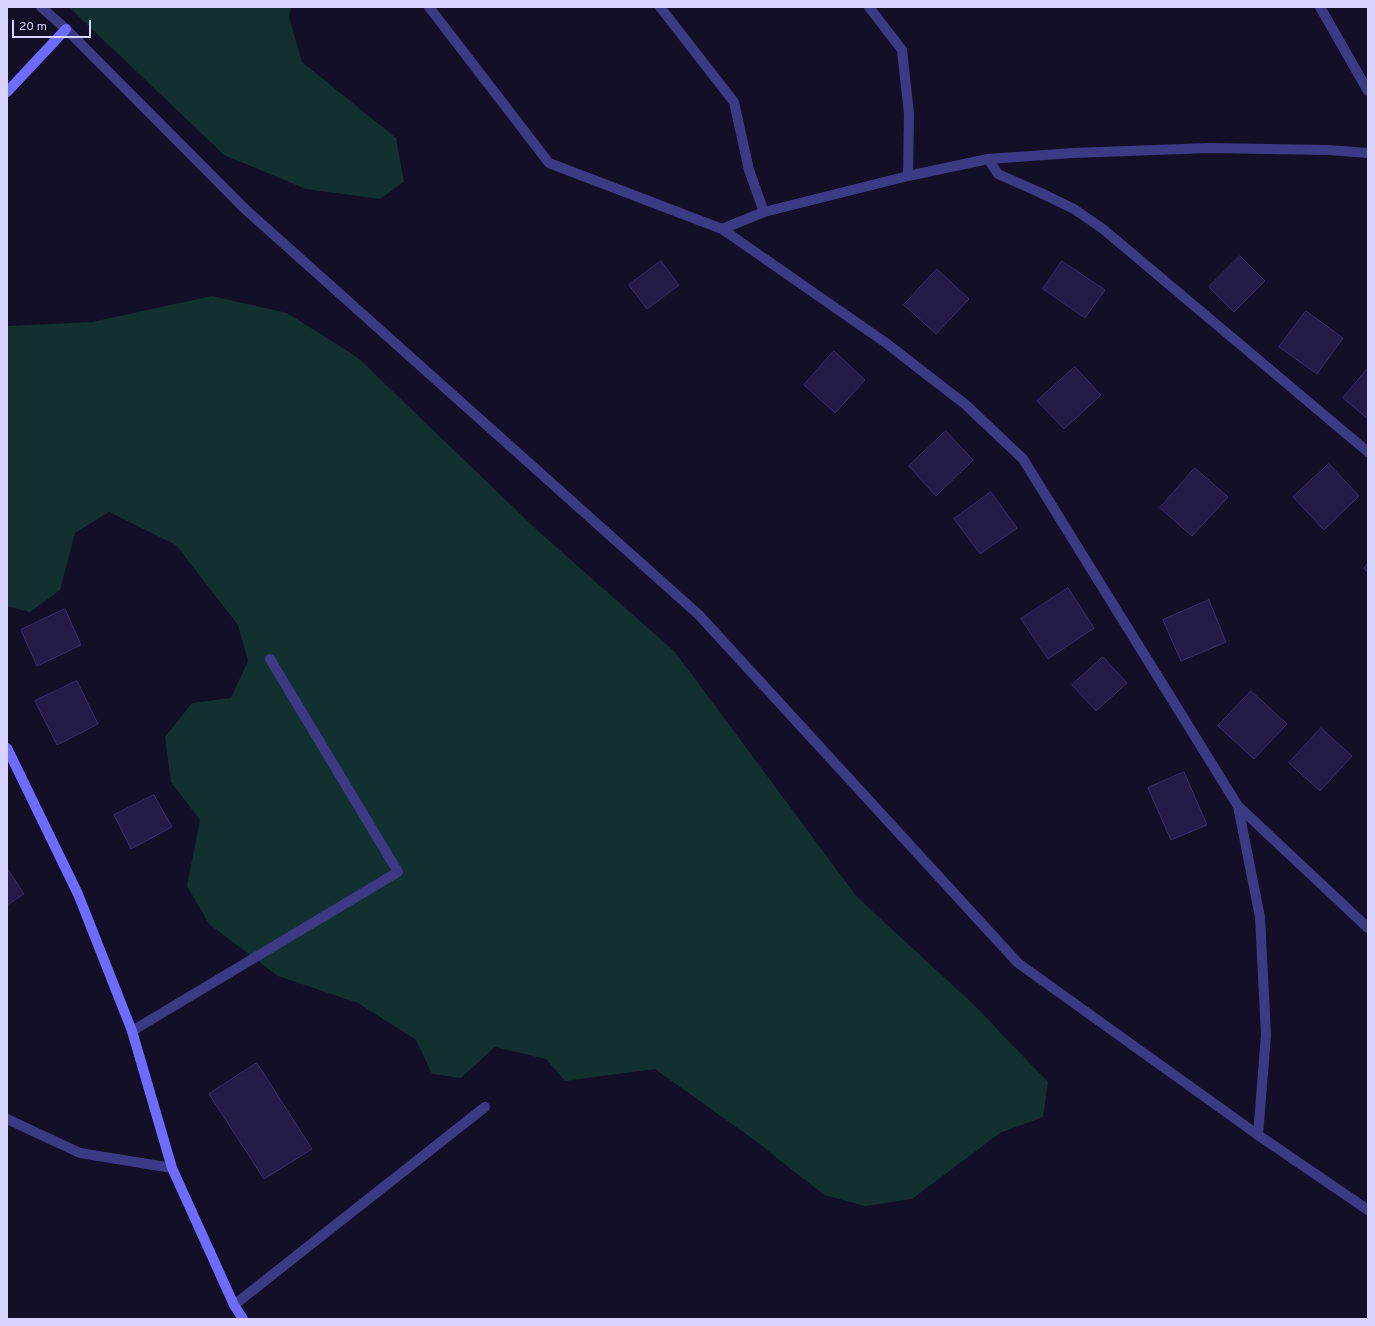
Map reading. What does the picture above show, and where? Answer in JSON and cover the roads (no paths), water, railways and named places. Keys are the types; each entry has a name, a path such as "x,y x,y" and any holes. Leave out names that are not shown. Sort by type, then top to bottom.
{"main road":[{"path":"7,92 66,29"},
{"path":"7,748 78,894 132,1031 172,1168 234,1305 243,1319"}],"street":[{"path":"41,7 66,29 245,209 699,614 1018,963 1258,1135 1368,1210"},
{"path":"429,7 549,163 722,229 892,348 966,405 1024,459 1238,806 1368,928"},
{"path":"660,7 734,102 749,170 764,212"},
{"path":"869,7 902,50 909,114 908,176"},
{"path":"1320,7 1368,91"},
{"path":"722,229 764,212 908,176 988,159 1073,153 1208,148 1328,150 1368,153"},
{"path":"988,159 998,174 1074,209 1103,229 1368,452"},
{"path":"132,1031 398,872 270,659"},
{"path":"1238,806 1260,917 1266,1035 1258,1135"},
{"path":"234,1305 485,1107"},
{"path":"7,1118 80,1153 172,1168"}]}
